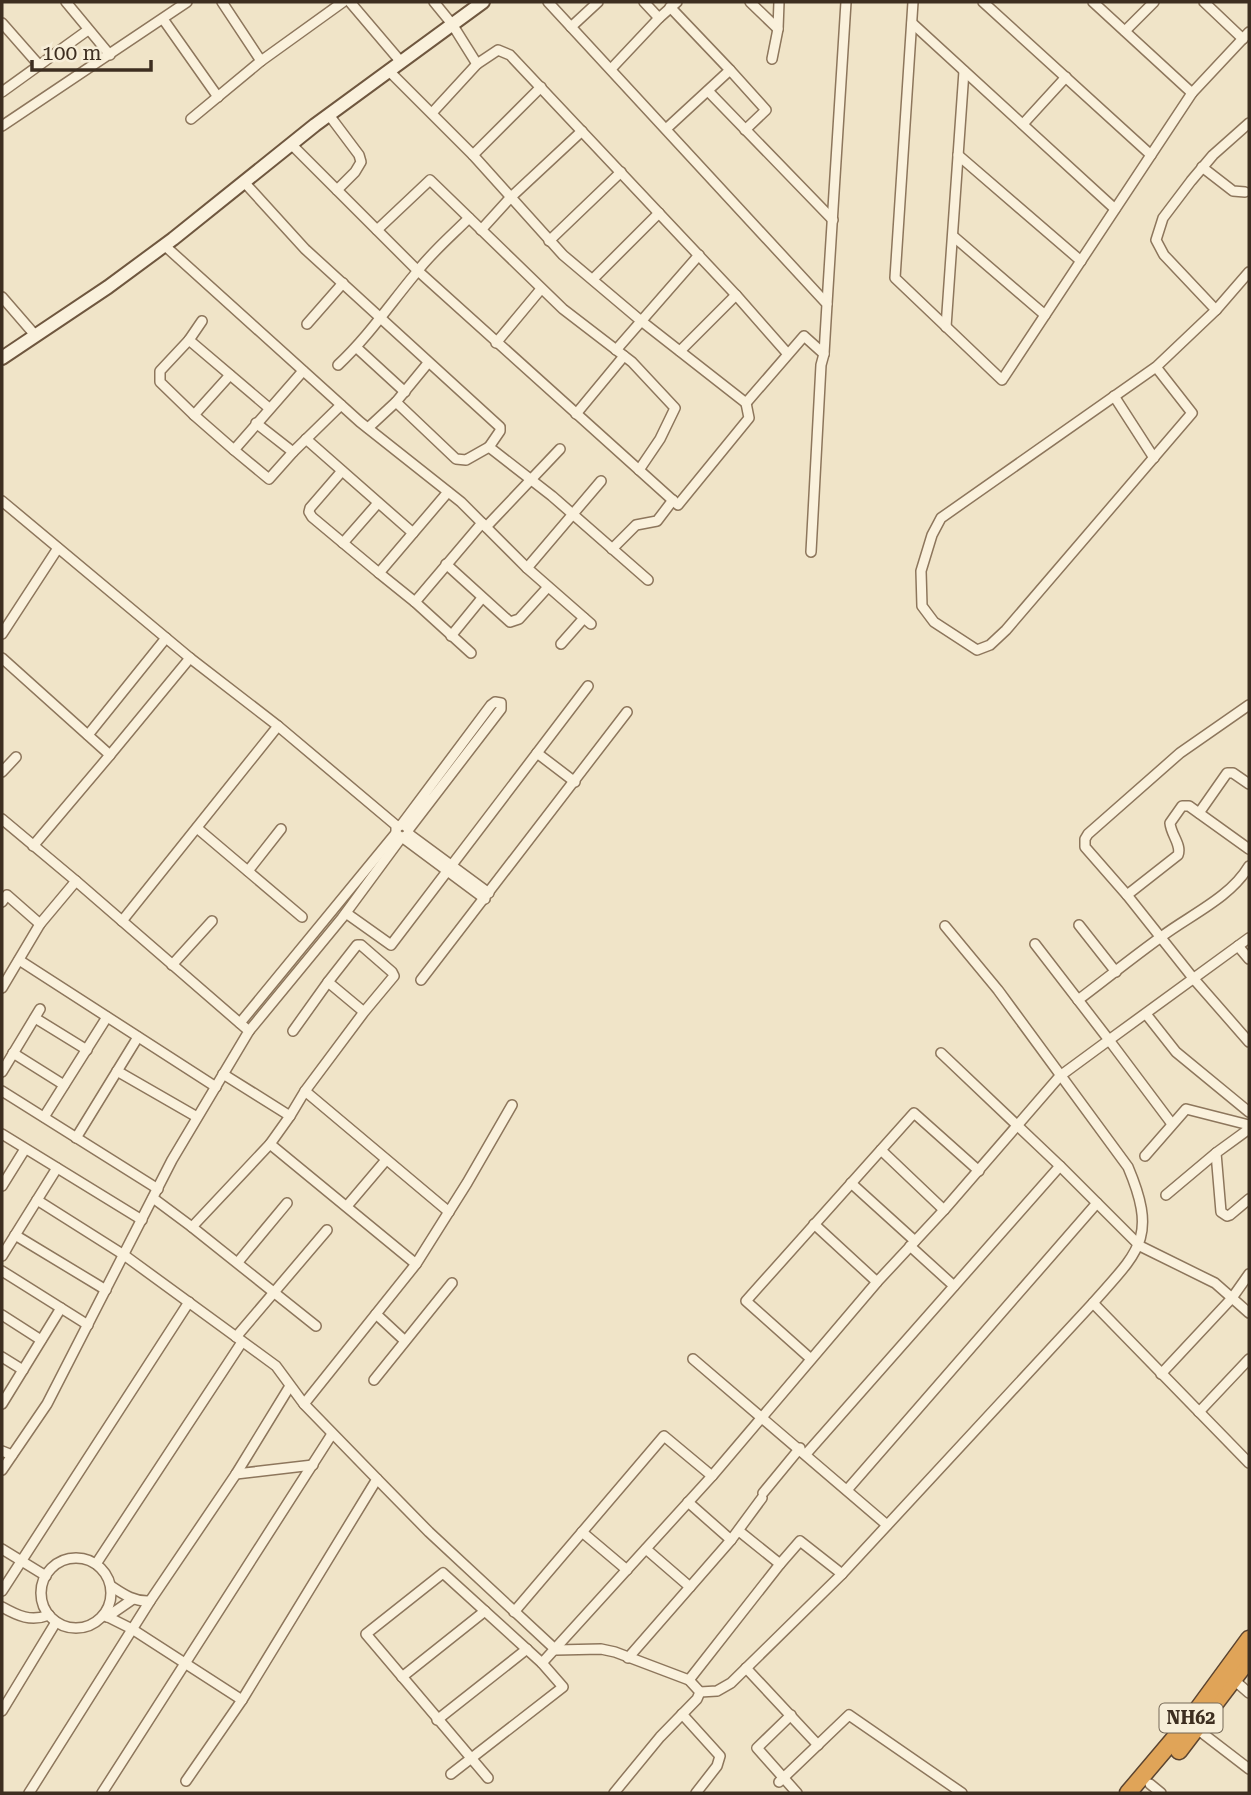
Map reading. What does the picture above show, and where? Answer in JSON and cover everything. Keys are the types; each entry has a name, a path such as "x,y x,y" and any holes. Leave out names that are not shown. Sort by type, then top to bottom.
{"highway":[{"name":"NH62","path":"1128,1793 1189,1721 1249,1639"},
{"name":"NH62","path":"1151,1790 1249,1659"}],"street":[{"path":"2,126 187,2"},
{"path":"222,2 261,61"},
{"path":"191,119 261,61 343,2"},
{"path":"350,2 401,62"},
{"path":"434,2 452,24 477,64"},
{"path":"2,358 108,287 329,115 483,2"},
{"path":"548,2 827,304"},
{"path":"571,27 598,2"},
{"path":"643,2 659,18"},
{"path":"750,2 778,29"},
{"path":"772,59 778,29 779,2"},
{"path":"811,552 846,2"},
{"path":"913,2 895,278 1002,380 1192,93 1246,36 1204,2"},
{"path":"983,2 995,5 1066,77 1151,155"},
{"path":"1093,2 1192,93"},
{"path":"1125,31 1154,2"},
{"path":"72,4 88,30 110,55"},
{"path":"611,69 673,5 766,110 745,130"},
{"path":"163,19 218,97"},
{"path":"2,23 39,65"},
{"path":"912,23 1115,209"},
{"path":"2,92 88,30"},
{"path":"432,113 477,64 491,53 498,50 510,55 736,295 787,353"},
{"path":"291,144 417,271 678,505 749,418 746,403 640,320 549,241 473,155 389,71"},
{"path":"666,129 730,71"},
{"path":"946,327 964,71"},
{"path":"1023,124 1066,77"},
{"path":"473,155 541,87"},
{"path":"708,91 833,220"},
{"path":"329,115 359,155 361,162 337,190"},
{"path":"1216,310 1164,255 1156,240 1163,218 1202,167 1249,123"},
{"path":"481,230 510,198 582,131"},
{"path":"958,155 1081,261"},
{"path":"1202,167 1234,191 1248,192"},
{"path":"549,241 621,172"},
{"path":"377,230 430,180 541,289 620,353 675,408 660,439 639,470"},
{"path":"244,182 305,249 500,427 500,431 489,447 467,460 456,459 396,402"},
{"path":"593,279 659,213"},
{"path":"338,365 357,348 417,271 469,218"},
{"path":"953,236 1045,315"},
{"path":"164,245 341,405 447,492 587,621 561,644"},
{"path":"576,414 640,320 699,256"},
{"path":"1156,367 1192,413 1006,630 990,645 977,650 934,622 922,606 921,571 932,535 941,518 1156,367 1216,310 1249,272"},
{"path":"307,324 343,283"},
{"path":"496,343 541,289"},
{"path":"680,351 736,295"},
{"path":"2,298 35,335"},
{"path":"202,321 189,340 160,371 160,382 269,480 341,405"},
{"path":"746,403 804,336 824,354"},
{"path":"189,340 269,408"},
{"path":"357,348 405,392"},
{"path":"368,428 396,402 428,363"},
{"path":"234,450 303,371"},
{"path":"194,415 230,375"},
{"path":"1114,396 1154,458"},
{"path":"256,423 293,452"},
{"path":"306,439 414,533"},
{"path":"489,447 572,513 648,580"},
{"path":"415,602 446,564 561,449"},
{"path":"342,471 309,512 471,653"},
{"path":"527,568 601,481"},
{"path":"379,573 447,492"},
{"path":"612,549 636,525 657,521 673,500"},
{"path":"2,501 190,658 278,726 403,832 487,896"},
{"path":"343,543 378,503"},
{"path":"2,634 58,548"},
{"path":"446,564 505,620 513,622 548,587"},
{"path":"451,636 482,598"},
{"path":"88,735 166,638"},
{"path":"2,657 110,755"},
{"path":"33,846 190,658"},
{"path":"346,913 391,945 588,686"},
{"path":"1249,705 1180,753 1088,834 1084,843 1193,978 1249,1042"},
{"path":"421,980 627,712"},
{"path":"122,921 278,726"},
{"path":"2,1470 47,1404 153,1198 248,1031 346,913 472,739"},
{"path":"537,753 575,782"},
{"path":"2,772 16,757"},
{"path":"1199,813 1227,773 1233,773 1249,784"},
{"path":"1127,895 1178,855 1180,848 1171,832 1170,823 1185,805 1249,849"},
{"path":"3,824 76,881 248,1031"},
{"path":"197,828 302,917"},
{"path":"247,871 281,829"},
{"path":"240,1023 403,832"},
{"path":"1078,1000 1160,937 1224,894 1249,866"},
{"path":"2,988 40,924 76,881"},
{"path":"3,896 40,924"},
{"path":"173,965 212,921"},
{"path":"1079,925 1115,972"},
{"path":"699,1692 724,1688 842,1574 1093,1303 1140,1246 1143,1215 1138,1190 1128,1167 998,990 945,926"},
{"path":"542,1663 712,1476 877,1282 979,1171 1060,1076 1249,938"},
{"path":"1035,944 1172,1124"},
{"path":"192,1227 270,1144 305,1091 394,976 392,972 361,945 357,945 293,1031"},
{"path":"1238,946 1249,959"},
{"path":"19,961 216,1087"},
{"path":"328,982 364,1012"},
{"path":"2,1072 40,1009"},
{"path":"1146,1014 1176,1052 1249,1112"},
{"path":"44,1117 107,1017"},
{"path":"34,1018 87,1050"},
{"path":"76,1138 138,1037"},
{"path":"941,1053 1140,1246 1215,1283 1249,1313"},
{"path":"13,1054 64,1085"},
{"path":"117,1071 197,1118"},
{"path":"223,1074 290,1116"},
{"path":"2,1091 158,1189"},
{"path":"305,1091 449,1212"},
{"path":"304,1404 416,1264 512,1105"},
{"path":"1145,1156 1186,1109 1249,1125"},
{"path":"811,1359 746,1301 880,1150 914,1113 979,1171"},
{"path":"1166,1195 1249,1125"},
{"path":"2,1134 142,1220"},
{"path":"270,1144 416,1264"},
{"path":"3,1183 25,1149"},
{"path":"880,1150 944,1210"},
{"path":"1216,1153 1221,1212 1230,1215 1249,1199"},
{"path":"347,1206 386,1160"},
{"path":"628,1658 732,1540 763,1495 1060,1166"},
{"path":"2,1256 57,1168"},
{"path":"851,1183 954,1286"},
{"path":"153,1198 238,1262 316,1326"},
{"path":"37,1200 124,1255 276,1366 304,1404 332,1434 429,1532 556,1650 601,1649 690,1679 699,1692"},
{"path":"238,1262 287,1203"},
{"path":"847,1490 1097,1203"},
{"path":"814,1224 877,1282"},
{"path":"96,1564 239,1340 273,1292 327,1230"},
{"path":"15,1235 106,1290"},
{"path":"2,1271 88,1325"},
{"path":"1161,1374 1232,1298 1249,1274"},
{"path":"374,1380 452,1283"},
{"path":"2,1591 188,1302"},
{"path":"1093,1303 1249,1463"},
{"path":"2,1404 61,1308"},
{"path":"376,1314 405,1341"},
{"path":"2,1315 41,1340"},
{"path":"2,1357 23,1370"},
{"path":"694,1359 887,1525"},
{"path":"1199,1412 1249,1359"},
{"path":"29,1793 290,1386"},
{"path":"102,1793 332,1434"},
{"path":"514,1612 664,1436 712,1476"},
{"path":"2,1451 12,1455"},
{"path":"236,1474 313,1465"},
{"path":"186,1781 242,1700 377,1479"},
{"path":"688,1502 732,1540"},
{"path":"739,1531 780,1564"},
{"path":"583,1532 628,1570"},
{"path":"690,1679 800,1541 842,1574"},
{"path":"2,1549 46,1576"},
{"path":"646,1549 690,1587"},
{"path":"53,1619 41,1596 46,1576 64,1560 80,1559 96,1564 108,1577 111,1586 106,1616"},
{"path":"451,1774 470,1760 563,1687 542,1663 443,1573 366,1634 470,1760 488,1778"},
{"path":"111,1586 133,1599 150,1601"},
{"path":"2,1607 28,1619 53,1619 73,1628 82,1628 133,1599"},
{"path":"402,1677 485,1611"},
{"path":"106,1616 132,1629 242,1700"},
{"path":"2,1711 53,1619"},
{"path":"437,1720 527,1649"},
{"path":"746,1668 818,1745"},
{"path":"1234,1680 1249,1693"},
{"path":"614,1793 697,1699 699,1692"},
{"path":"682,1714 720,1756 718,1766 696,1793"},
{"path":"791,1715 757,1748 781,1780 797,1793"},
{"path":"781,1780 849,1715 962,1793"},
{"path":"1197,1729 1249,1769"}]}
